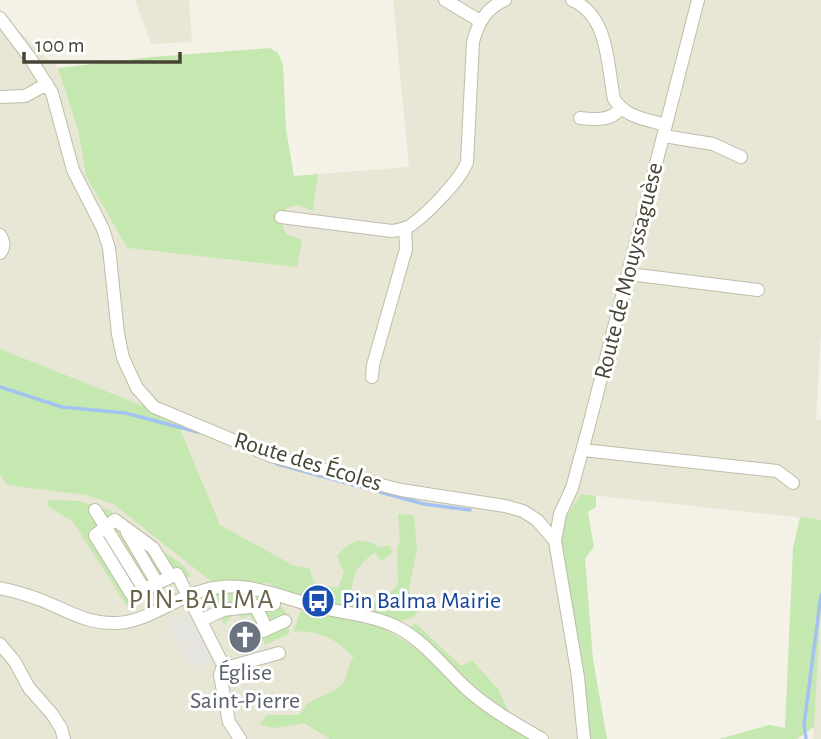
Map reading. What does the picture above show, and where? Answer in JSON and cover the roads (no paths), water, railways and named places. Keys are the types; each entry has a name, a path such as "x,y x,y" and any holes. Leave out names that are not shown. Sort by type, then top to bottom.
{"street":[{"path":"445,0 480,21"},
{"path":"281,217 380,230 405,228 464,173 467,162 473,42 480,21 487,12 505,0"},
{"path":"572,0 588,9 600,26 614,99 620,109 665,131 713,144 741,158"},
{"name":"Route de Mouyssaguèse","path":"555,541 560,514 572,488 583,450 698,0"},
{"name":"Route des Écoles","path":"0,18 47,85 55,102 72,170 103,229 109,248 118,334 124,358 137,388 154,407 271,456 401,490 523,510 537,520 555,541"},
{"path":"0,97 25,96 47,85"},
{"path":"580,118 602,120 615,115 620,109"},
{"path":"372,377 373,365 406,249 405,228"},
{"path":"0,235 4,241 0,253"},
{"path":"629,274 758,290"},
{"path":"583,450 777,471 793,484"},
{"path":"96,510 144,589 177,574 224,663 229,667 279,653"},
{"path":"537,520 560,514"},
{"path":"106,527 115,520 153,548 171,577"},
{"path":"124,526 157,583"},
{"path":"555,541 578,677 584,739"},
{"path":"0,589 41,600 85,620 99,623 129,622 189,594 219,587 250,587 396,627 419,642 469,690 496,711 542,739"},
{"path":"202,620 223,610 274,604"},
{"path":"256,606 263,621 263,631 285,621"},
{"path":"0,644 15,662 29,688 52,714 64,739"},
{"path":"224,663 220,675 229,722 240,739"}],"waterway":[{"path":"0,387 62,407 125,413 198,432"},
{"path":"277,464 424,504 470,510"},
{"path":"806,739 804,725 821,595"}],"place":[{"name":"Pin Balma Mairie","path":"318,601"},
{"name":"Église Saint-Pierre","path":"245,637"}],"district":[{"name":"PIN-BALMA","path":"202,600"}]}
